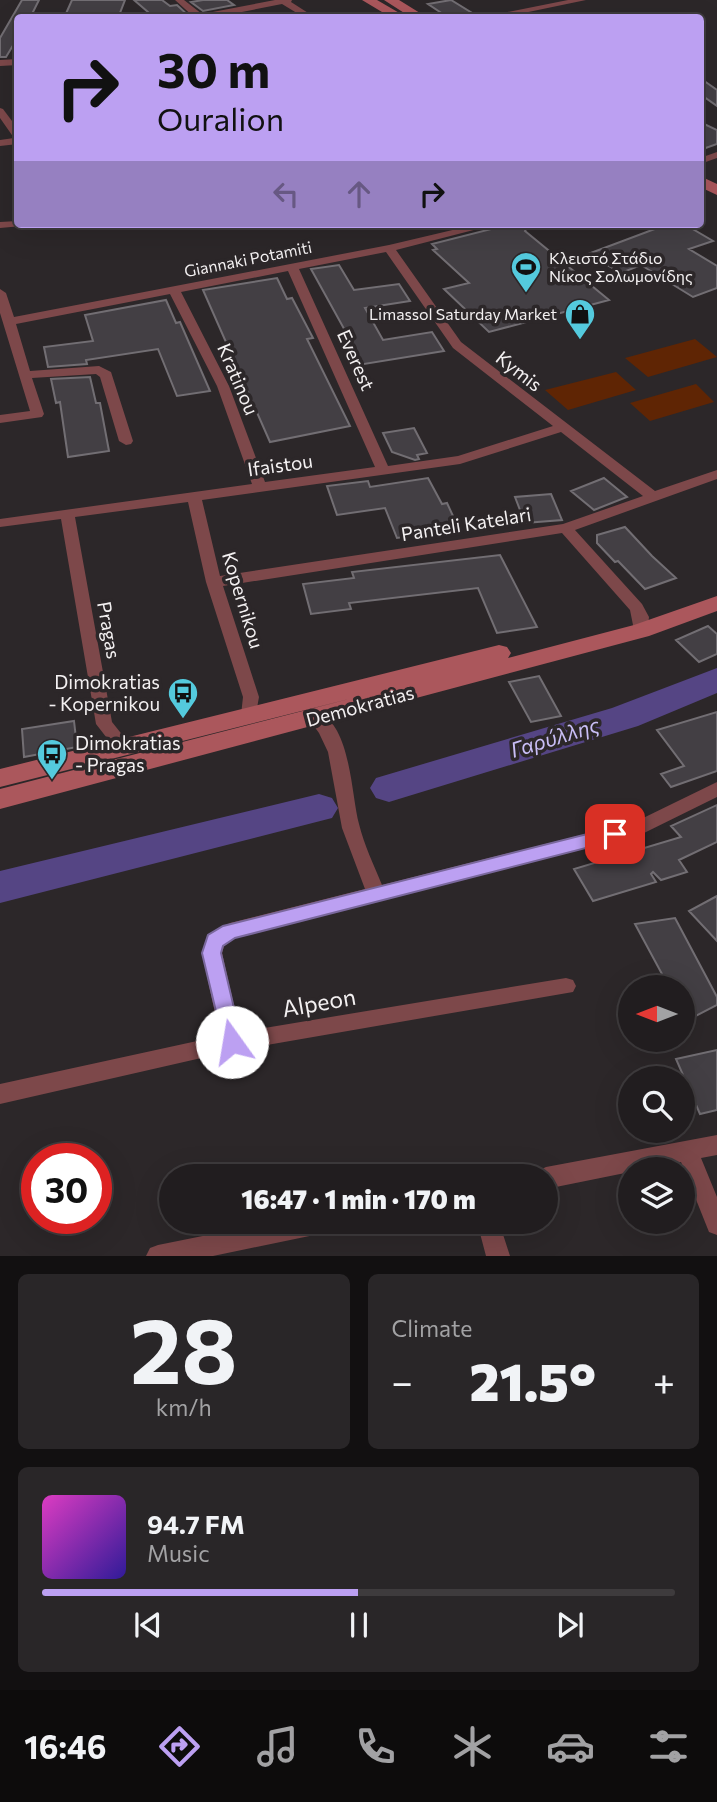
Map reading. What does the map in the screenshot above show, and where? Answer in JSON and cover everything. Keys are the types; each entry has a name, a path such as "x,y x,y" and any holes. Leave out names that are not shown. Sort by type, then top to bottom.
{"street":[{"path":"179,0 197,14"},
{"path":"216,14 286,0 306,14"},
{"path":"368,0 394,14"},
{"path":"390,0 415,14"},
{"path":"502,14 582,0"},
{"path":"502,6 512,12"},
{"path":"0,111 12,120"},
{"name":"Giannaki Potamiti","path":"9,322 389,248 475,228"},
{"name":"Kymis","path":"389,248 457,345 653,497"},
{"name":"Everest","path":"292,266 383,470"},
{"name":"Kratinou","path":"174,290 223,386 260,487"},
{"path":"0,293 37,414 0,419"},
{"path":"25,375 83,369 99,370 106,374 126,441"},
{"name":"Ifaistou","path":"0,523 476,457 561,428"},
{"name":"Panteli Katelari","path":"214,582 566,528 717,474"},
{"name":"Kopernikou","path":"194,497 214,582 250,706"},
{"name":"Pragas","path":"67,514 104,724 123,747"},
{"path":"566,528 641,624"},
{"name":"Demokratias","path":"0,778 123,747 250,706 641,624 717,589"},
{"name":"Demokratias","path":"0,799 316,718 717,603"},
{"path":"316,718 327,728 342,770 349,819 376,894"},
{"path":"232,1042 212,953 215,941 230,931 642,827 717,789"},
{"name":"Alpeon","path":"0,1094 232,1042 566,986"},
{"path":"558,1176 717,1145"},
{"path":"687,1151 717,1224"},
{"path":"158,1256 265,1234"},
{"path":"492,1234 498,1256"}],"shaded area":[{"path":"695,339 717,357 648,377 625,358"},
{"path":"616,372 636,390 568,410 545,390"},
{"path":"696,384 714,402 650,421 630,403"}],"building":[{"path":"22,0 39,0 32,14 14,14 14,44 6,57 0,57 0,38"},
{"path":"72,0 125,0 120,14 66,14"},
{"path":"134,0 162,0 170,6 177,5 187,14 148,14"},
{"path":"227,0 234,5 203,11 191,2"},
{"path":"451,0 474,14 443,14 428,4"},
{"path":"704,81 717,90 717,106 704,97"},
{"path":"704,124 717,130 717,144 704,149"},
{"path":"495,228 527,228 525,231 609,300 489,332 444,289 469,283 433,250 437,249 432,244"},
{"path":"657,228 691,228 713,241 689,249 717,266 717,288 693,297 641,265 621,273 588,254"},
{"path":"339,265 354,290 399,284 410,301 365,308 383,340 432,332 444,351 358,365 348,346 353,345 311,269"},
{"path":"277,278 287,299 292,298 313,338 307,339 350,426 270,442 203,290"},
{"path":"166,300 176,323 180,322 210,391 177,396 158,349 86,360 87,364 48,367 44,347 93,341 85,315"},
{"path":"90,377 96,403 100,403 109,451 68,457 60,402 56,403 51,379"},
{"path":"414,428 427,453 417,455 419,459 415,460 392,452 383,433"},
{"path":"428,478 442,504 447,503 459,529 397,538 385,508 337,515 327,486 368,481 370,487"},
{"path":"604,478 627,497 594,510 571,491"},
{"path":"551,494 562,520 525,523 515,497"},
{"path":"625,527 676,578 645,589 597,543 597,535"},
{"path":"500,555 537,627 497,633 478,588 349,603 351,609 311,614 303,584 354,578 352,572"},
{"path":"708,626 717,634 717,654 699,662 676,640"},
{"path":"539,676 561,716 531,722 509,682"},
{"path":"717,712 717,771 671,787 661,774 684,766 657,730"},
{"path":"74,721 77,747 24,757 22,729"},
{"path":"717,805 717,842 679,860 687,872 661,880 653,872 651,874 656,882 593,901 574,869 681,837 671,826"},
{"path":"717,896 717,941 689,911"},
{"path":"675,918 717,997 717,1005 695,1016 695,975 663,975 635,924"},
{"path":"717,1050 717,1110 700,1114 695,1103 695,1066 679,1066 676,1059"}],"waterway":[{"name":"Γαρύλλης","path":"389,788 625,717 717,680"},
{"name":"Γαρύλλης","path":"0,887 319,808"}],"place":[{"name":"Κλειστό Στάδιο Νίκος Σολωμονίδης","path":"526,294"},
{"name":"Limassol Saturday Market","path":"580,341"},
{"name":"Dimokratias - Kopernikou","path":"183,720"},
{"name":"Dimokratias - Pragas","path":"52,781"}],"route":[{"path":"232,1042 212,953 215,941 230,931 615,834"}]}
